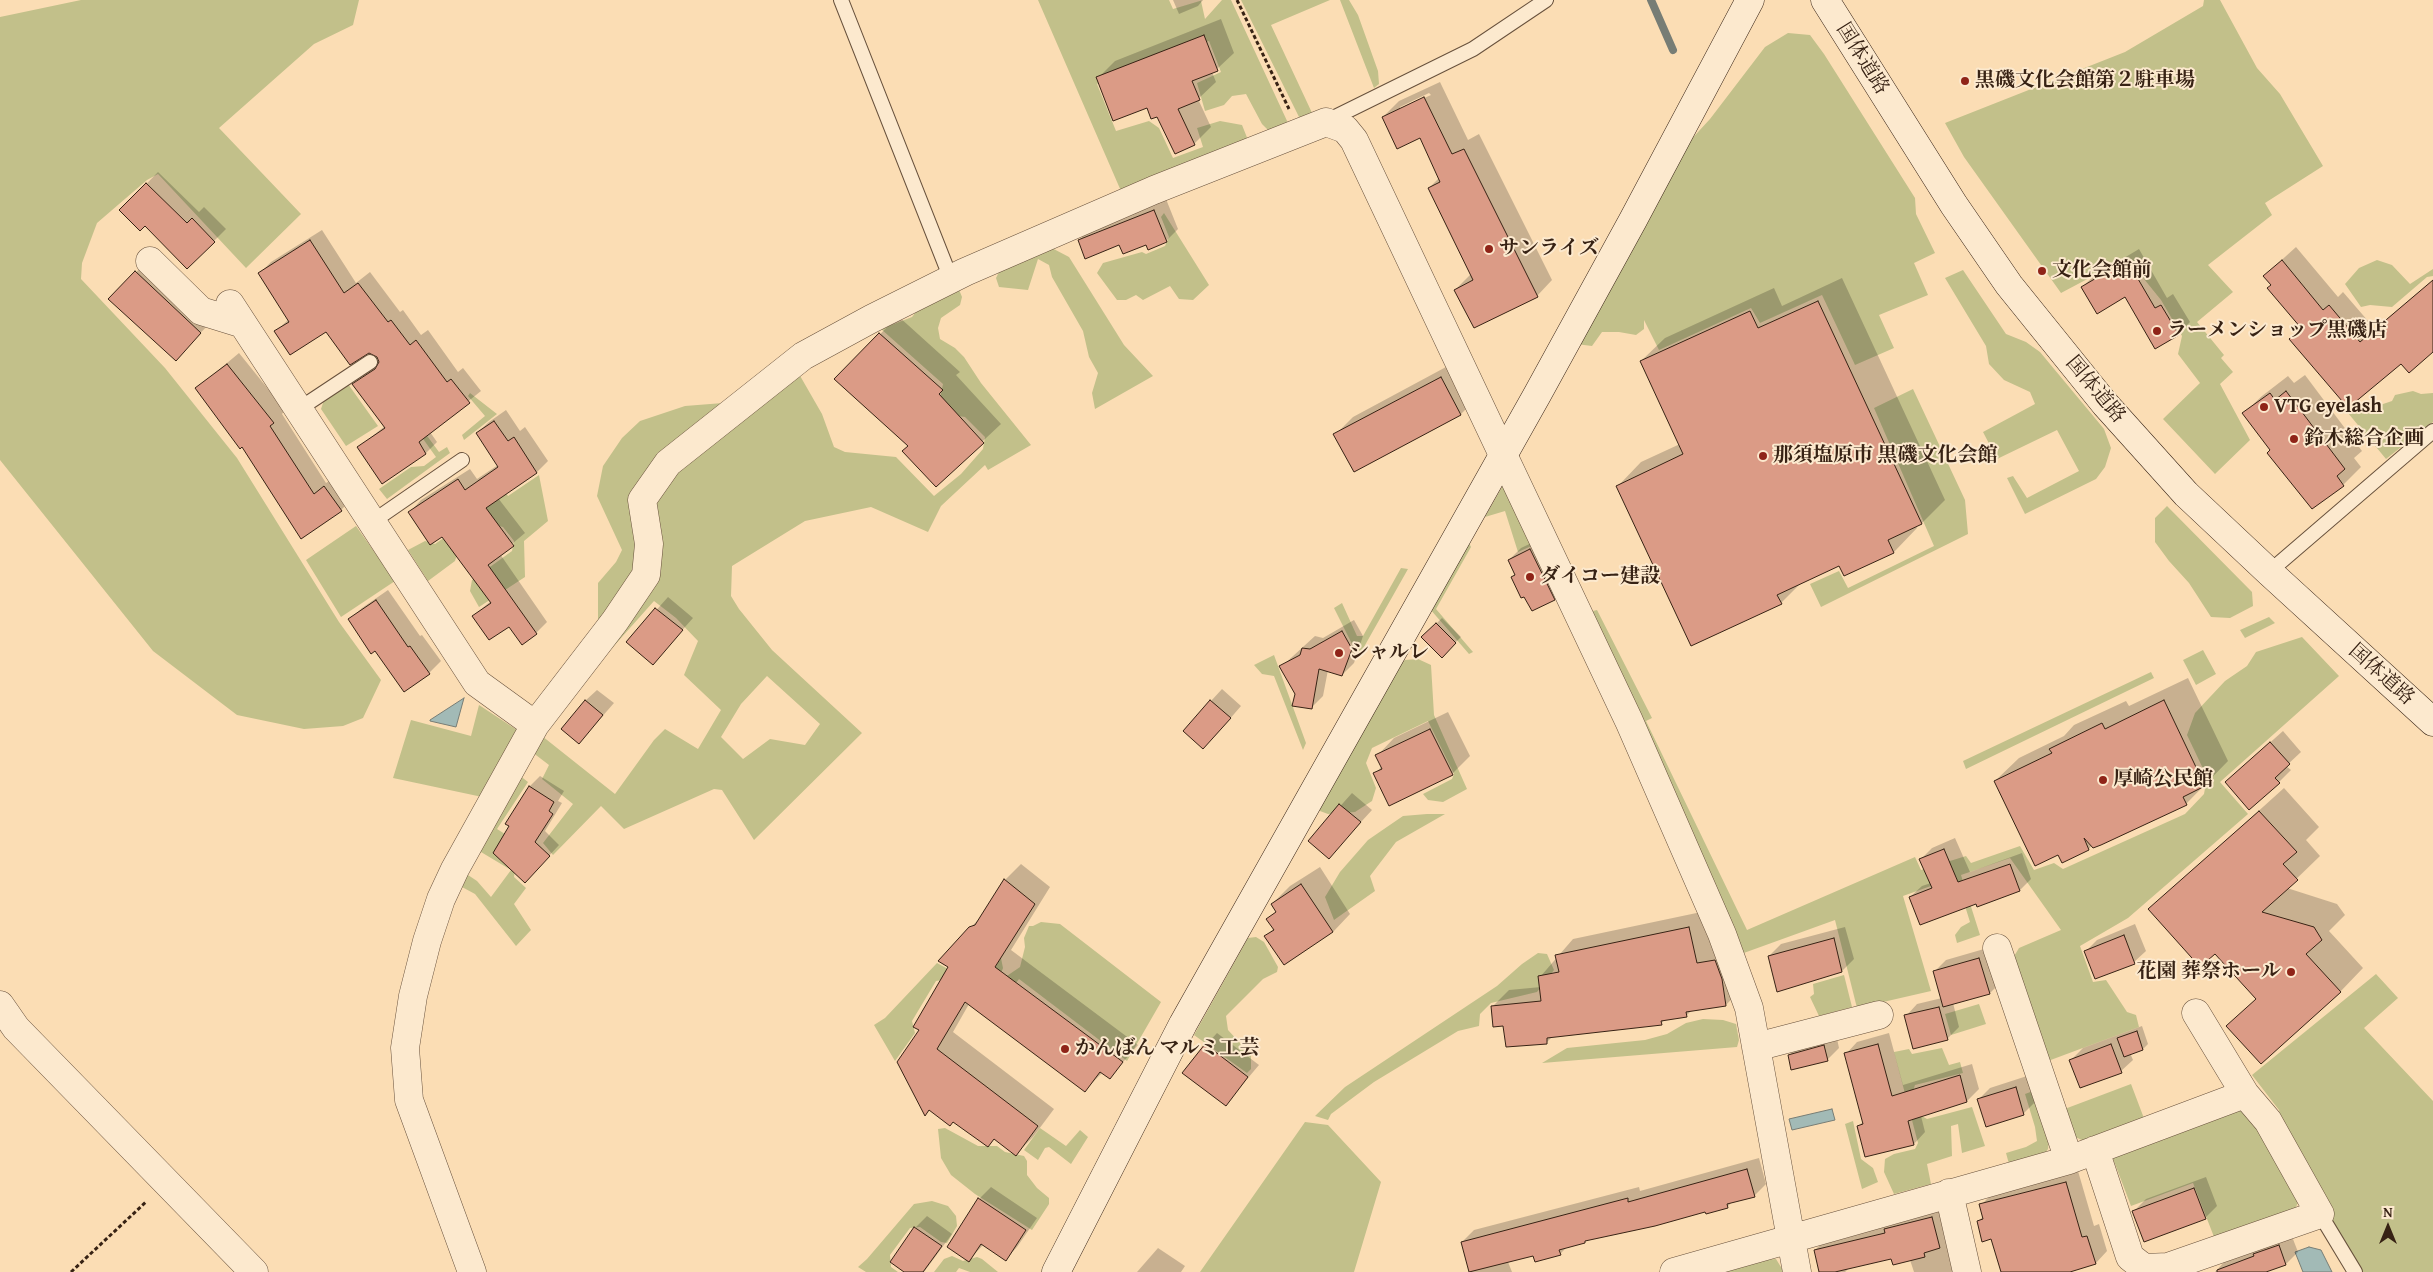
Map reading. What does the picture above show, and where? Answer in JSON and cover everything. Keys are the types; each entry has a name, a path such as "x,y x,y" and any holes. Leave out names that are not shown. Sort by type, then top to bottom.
{"street":[{"path":"1056,1272 1183,1024 1633,220 1750,0"},
{"name":"国体道路","path":"1825,0 1913,142 2009,285 2105,404 2186,494 2433,722"},
{"path":"472,1272 409,1100 404,1048 422,960 441,899 455,869 535,725 615,621 646,575 649,544 642,500 668,463 803,356 951,279 1154,190 1326,122 1345,129 1354,140 1629,721 1722,934 1749,1008 1797,1272"},
{"path":"150,261 201,311 237,314 477,683 535,725"},
{"path":"1997,948 2068,1160"},
{"path":"0,1005 16,1028 166,1184 254,1272"},
{"path":"2094,1150 2130,1257 2144,1268 2168,1268 2320,1214 2268,1121 2245,1094 2196,1013"},
{"path":"1756,1047 1879,1016"},
{"path":"1674,1272 2068,1160 2245,1094"},
{"path":"1949,1193 1967,1272"}],"lane":[{"path":"841,0 951,279"},
{"path":"1326,122 1474,49 1546,0"},
{"path":"299,409 370,362"},
{"path":"2269,572 2433,431"},
{"path":"372,522 462,460"},
{"path":"2320,1214 2355,1272"}],"path":[{"path":"1237,0 1301,132"},
{"path":"71,1272 166,1184"}],"shaded area":[{"path":"81,0 359,0 353,25 314,44 219,128 301,214 246,268 158,174 147,180 97,223 82,263 81,279 165,368 237,458 339,622 381,680 363,718 343,726 304,729 237,715 153,651 0,460 0,17"},
{"path":"1038,0 1169,0 1173,9 1203,0 1201,1 1205,19 1222,0 1231,0 1288,123 1270,132 1262,124 1246,94 1232,96 1224,105 1205,111 1197,83 1221,72 1209,41 1097,84 1116,131 1149,121 1159,128 1173,158 1203,147 1197,128 1220,121 1242,125 1248,140 1121,191"},
{"path":"1241,0 1330,0 1271,25 1313,115 1301,121"},
{"path":"1340,0 1349,0 1358,15 1378,71 1379,84 1374,88"},
{"path":"2204,0 2220,0 2257,68 2280,94 2323,166 2265,203 2272,215 2208,265 2233,292 2197,322 2224,355 2221,358 2233,372 2220,384 2250,440 2215,474 2163,419 2200,383 2178,354 2182,336 2161,300 2127,258 2061,293 1964,157 1945,123 2125,52 2203,6"},
{"path":"1788,33 1810,35 1824,54 1915,198 1916,214 1935,253 1914,263 1928,295 1879,315 1894,348 1855,365 1822,295 1760,323 1751,308 1659,350 1644,320 1644,329 1636,335 1602,332 1592,346 1576,344 1687,144 1710,119 1765,47"},
{"path":"1164,213 1209,285 1193,300 1179,299 1170,286 1143,300 1136,295 1126,300 1117,300 1097,273 1103,263 1142,252 1146,254 1165,246 1169,237 1161,217"},
{"path":"1048,246 1069,257 1124,345 1153,376 1095,409 1092,393 1098,373 1089,357 1083,331 1052,277 1049,265 1038,259 1028,290 999,287 996,278 1001,268"},
{"path":"2377,260 2392,265 2410,284 2433,269 2433,276 2427,277 2392,307 2370,305 2361,307 2345,284 2359,268"},
{"path":"1963,270 2006,334 2026,342 2040,352 2104,429 2111,448 2105,467 2096,479 2025,514 2007,478 2013,476 2027,498 2079,471 2057,430 1997,459 1983,432 2035,404 2030,392 2004,380 1989,364 1986,346 1945,278"},
{"path":"958,287 962,297 960,305 941,318 938,328 940,339 955,348 964,357 981,383 1031,445 988,470 985,465 941,506 928,532 871,507 805,521 732,566 731,596 739,609 772,650 862,733 754,840 722,790 714,789 624,829 601,806 553,855 543,843 573,804 542,779 549,765 532,752 542,736 615,794 654,740 665,729 698,749 721,710 684,675 698,641 676,618 654,601 613,647 598,630 598,583 616,562 622,550 597,496 603,466 622,438 640,421 685,406 723,403 799,374 822,414 834,447 845,452 896,457 934,496 961,474 983,449 985,437 965,417 958,416 940,398 943,384 881,329 912,317 921,305","holes":["767,676 820,724 805,745 770,739 743,759 721,737 741,704"]},
{"path":"348,384 378,426 346,446 321,409 324,400"},
{"path":"1913,389 1965,500 1968,534 1821,607 1810,584 1839,571 1848,588 1934,546 1874,408"},
{"path":"2413,391 2421,394 2433,393 2433,422 2386,459 2348,413 2392,401 2395,395"},
{"path":"470,393 497,414 464,440 462,435 485,416 468,396"},
{"path":"414,418 439,452 447,447 450,453 387,499 379,489 411,467 424,466 436,457 411,422"},
{"path":"539,475 548,521 524,541 525,577 479,607 470,591 472,580 512,551 514,541 503,527 494,525 458,551 455,561 428,581 408,550 425,541 435,544 482,511 494,476 508,496"},
{"path":"1506,480 1536,544 1518,552 1505,511 1485,517"},
{"path":"2167,506 2252,592 2253,606 2230,618 2211,617 2189,583 2155,542 2155,518"},
{"path":"356,526 395,581 341,617 306,560"},
{"path":"1468,541 1471,547 1436,609 1473,652 1469,654 1430,609"},
{"path":"1401,568 1408,569 1360,654 1356,652 1334,608 1342,603 1357,636 1363,636"},
{"path":"1597,610 1652,718 1646,721 1747,930 1915,857 1921,870 1966,856 1971,863 2020,846 2034,870 2054,863 2063,869 2185,814 2204,794 2207,777 2187,735 2195,713 2225,681 2247,666 2256,652 2302,637 2339,676 2220,782 2248,814 2128,918 2080,946 2093,982 2106,980 2127,1012 2136,1015 2139,1027 2048,1061 2013,958 2019,948 2061,930 2010,858 1961,875 1980,935 1957,943 1955,935 1961,927 1970,922 1956,877 1903,896 1931,991 1857,1008 1835,920 1741,954 1589,612"},
{"path":"2269,617 2275,623 2245,638 2240,630"},
{"path":"2203,650 2216,674 2196,685 2183,660"},
{"path":"1274,655 1306,743 1303,750 1274,676 1262,674 1254,665"},
{"path":"1418,659 1431,665 1434,715 1467,789 1443,802 1428,800 1423,794 1452,779 1454,774 1428,721 1372,748 1366,763 1376,788 1372,801 1355,812 1328,814 1320,811 1318,802 1394,669 1405,660"},
{"path":"2151,672 2154,678 1966,769 1963,761"},
{"path":"479,705 520,732 487,798 393,778 411,720 471,736"},
{"path":"519,775 528,782 497,829 532,851 515,870 514,877 526,888 514,904 531,930 516,946 475,894 462,887 465,873 477,881 491,897 511,870 476,849"},
{"path":"1445,814 1396,842 1370,876 1375,891 1334,920 1325,897 1340,872 1368,840 1403,816"},
{"path":"1041,922 1060,924 1161,1002 1127,1061 1019,979 992,1015 948,979 936,981 912,1021 915,1033 895,1061 874,1025 885,1018 937,963 948,969 992,972 1001,958 1003,968 998,982 1020,967 1025,947 1024,938 1029,926"},
{"path":"1256,937 1264,942 1278,967 1277,972 1263,979 1226,1016 1228,1030 1251,1055 1251,1069 1247,1073 1194,1035 1248,938"},
{"path":"1538,953 1547,954 1554,970 1537,992 1491,1003 1480,1014 1479,1026 1458,1031 1374,1082 1331,1114 1328,1120 1315,1116 1345,1087 1497,986"},
{"path":"2376,974 2398,998 2364,1028 2433,1101 2433,1272 2361,1272 2315,1196 2283,1131 2279,1110 2252,1075"},
{"path":"1844,975 1852,1007 1819,1016 1810,997 1814,994 1813,984"},
{"path":"1979,1004 1986,1024 1951,1035 1945,1014"},
{"path":"1703,1019 1723,1020 1736,1024 1739,1040 1737,1047 1542,1063 1567,1048 1645,1040 1667,1034 1686,1023"},
{"path":"1942,1048 1949,1065 1960,1062 1963,1073 1915,1085 1913,1091 1920,1115 1927,1119 1972,1107 1985,1146 1962,1153 1958,1124 1951,1126 1952,1156 1927,1164 1931,1184 1894,1194 1884,1172 1885,1159 1894,1154 1915,1149 1918,1143 1894,1052 1909,1049 1912,1054"},
{"path":"2131,1084 2145,1121 2086,1142 2069,1134 2062,1110"},
{"path":"2033,1091 2049,1139 2048,1149 2043,1156 2009,1164 2006,1153 2026,1147 2037,1141 2035,1127 2025,1094"},
{"path":"2239,1107 2251,1110 2301,1195 2294,1212 2216,1242 2193,1183 2131,1206 2112,1156"},
{"path":"1853,1121 1861,1159 1873,1168 1878,1182 1862,1189 1845,1124"},
{"path":"1305,1122 1328,1125 1381,1182 1354,1272 1200,1272"},
{"path":"945,1128 978,1146 997,1146 1005,1152 1024,1156 1027,1161 1027,1175 1037,1188 1049,1198 1049,1204 1032,1230 975,1194 951,1175 941,1158 938,1129"},
{"path":"1040,1128 1066,1146 1080,1130 1088,1137 1071,1164 1049,1147 1045,1148 1038,1160 1024,1150"},
{"path":"932,1201 948,1206 956,1216 957,1226 947,1243 941,1242 920,1227 910,1228 890,1255 891,1267 898,1272 866,1272 858,1267 914,1204"},
{"path":"952,1256 963,1261 977,1257 998,1272 970,1272 959,1268 956,1272 934,1272 944,1259"},
{"path":"1776,1259 1784,1272 1721,1272 1762,1260"}],"water":[{"path":"464,698 456,727 430,721 430,720"},
{"path":"1832,1109 1835,1120 1792,1130 1789,1119"},
{"path":"2309,1247 2321,1250 2332,1272 2303,1272 2295,1252"}],"building":[{"path":"1204,35 1218,71 1192,81 1200,100 1178,109 1195,145 1175,154 1157,117 1151,119 1147,108 1113,121 1096,77"},
{"path":"1424,97 1452,154 1464,149 1538,297 1474,328 1454,290 1473,280 1428,188 1440,182 1420,138 1397,149 1382,117"},
{"path":"146,183 187,223 192,218 215,242 187,269 145,226 140,231 119,210"},
{"path":"1154,210 1167,242 1148,250 1146,245 1123,254 1119,245 1085,259 1078,240"},
{"path":"310,240 344,293 358,283 388,322 391,320 410,345 416,340 447,382 451,379 470,403 419,442 426,454 382,484 357,447 385,428 352,384 375,369 379,362 377,357 369,353 350,365 326,332 290,355 274,331 289,322 258,273"},
{"path":"2127,260 2155,308 2161,305 2179,335 2155,349 2125,297 2097,314 2081,287"},
{"path":"2282,260 2323,310 2329,305 2360,342 2433,280 2433,352 2409,373 2401,364 2348,408 2289,339 2301,328 2267,288 2271,285 2263,276"},
{"path":"135,271 201,333 176,361 108,299"},
{"path":"1818,301 1922,524 1888,540 1894,553 1844,576 1839,566 1777,595 1782,604 1691,646 1616,486 1683,454 1640,361 1750,311 1758,328"},
{"path":"879,333 943,390 939,394 984,443 936,487 902,451 908,446 834,379"},
{"path":"227,364 274,423 270,426 314,494 324,486 342,511 301,539 242,447 240,449 195,388"},
{"path":"1441,377 1461,415 1354,472 1333,434"},
{"path":"2286,391 2345,469 2337,476 2344,486 2312,509 2267,453 2270,450 2242,413 2270,393 2275,400"},
{"path":"494,421 508,441 514,437 537,473 486,508 514,546 488,565 537,634 522,645 509,627 489,640 472,616 491,603 442,537 430,545 408,512 458,479 465,490 498,467 476,433"},
{"path":"1530,549 1555,600 1532,611 1524,597 1521,598 1511,577 1515,575 1508,560"},
{"path":"376,600 408,647 410,646 430,674 404,692 375,651 371,654 348,619"},
{"path":"655,608 683,630 653,665 626,642"},
{"path":"1436,623 1456,643 1442,658 1421,637"},
{"path":"1342,631 1352,649 1342,676 1319,669 1312,709 1292,706 1295,694 1279,666 1300,655 1302,648 1310,649"},
{"path":"585,700 603,715 579,744 561,729"},
{"path":"1210,700 1231,718 1203,749 1183,731"},
{"path":"2164,700 2205,786 2183,797 2187,805 2093,848 2084,838 2089,850 2062,863 2058,855 2035,866 1994,781 2052,753 2049,749 2102,723 2105,729"},
{"path":"1430,729 1453,775 1389,806 1373,773 1382,769 1375,755"},
{"path":"2270,742 2290,764 2275,778 2280,783 2249,810 2225,782"},
{"path":"529,786 554,802 549,811 553,814 535,842 550,856 525,883 493,853 509,826 505,824"},
{"path":"1339,804 1361,822 1329,859 1308,841"},
{"path":"2259,811 2297,852 2283,864 2298,880 2262,912 2314,927 2322,940 2306,954 2341,992 2261,1064 2226,1026 2256,999 2215,954 2200,967 2148,909"},
{"path":"1944,849 1958,882 2010,864 2020,891 1977,907 1976,904 1920,925 1909,897 1932,888 1919,859"},
{"path":"1004,879 1035,904 995,967 1123,1062 1110,1079 1100,1072 1085,1092 965,1002 937,1049 1038,1126 1016,1156 994,1139 988,1147 953,1122 950,1126 929,1110 925,1116 897,1062 919,1030 913,1027 948,967 938,961 969,927 975,925"},
{"path":"1301,884 1333,932 1284,965 1264,936 1274,930 1266,919 1276,912 1271,904"},
{"path":"1689,927 1697,963 1715,960 1722,979 1726,1006 1686,1012 1687,1017 1661,1021 1662,1025 1547,1038 1547,1044 1506,1047 1503,1026 1493,1027 1491,1006 1541,1001 1538,976 1559,972 1555,955"},
{"path":"2124,935 2135,964 2095,979 2084,951"},
{"path":"1834,938 1842,972 1777,992 1768,956"},
{"path":"1979,958 1990,994 1943,1007 1933,971"},
{"path":"1939,1007 1948,1040 1913,1049 1904,1015"},
{"path":"2137,1031 2143,1050 2124,1057 2117,1038"},
{"path":"1205,1044 1248,1077 1226,1106 1182,1073"},
{"path":"1878,1044 1892,1096 1960,1075 1967,1102 1908,1121 1914,1145 1865,1157 1857,1126 1863,1124 1844,1053"},
{"path":"2111,1044 2122,1073 2080,1088 2069,1060"},
{"path":"1824,1045 1828,1061 1791,1070 1788,1055"},
{"path":"2016,1087 2024,1115 1986,1127 1977,1099"},
{"path":"1747,1169 1755,1197 1727,1204 1728,1208 1585,1241 1585,1243 1559,1250 1561,1255 1535,1262 1533,1256 1469,1272 1461,1242 1628,1198 1628,1202"},
{"path":"2066,1182 2082,1237 2087,1236 2096,1264 2070,1272 2001,1272 1991,1239 1982,1242 1977,1221 1983,1219 1979,1204"},
{"path":"2194,1188 2206,1219 2144,1242 2132,1211"},
{"path":"978,1198 1026,1230 1006,1261 981,1244 969,1262 947,1247"},
{"path":"1932,1217 1940,1248 1924,1253 1925,1257 1893,1265 1891,1259 1835,1272 1819,1272 1814,1250 1885,1233 1884,1229"},
{"path":"914,1227 942,1246 923,1272 904,1272 890,1262"},
{"path":"2279,1245 2286,1265 2266,1272 2217,1272 2217,1270 2254,1256 2253,1254"}],"waterway":[{"path":"1651,0 1673,50"}],"place":[{"name":"黒磯文化会館第２駐車場","path":"1965,81"},
{"name":"サンライズ","path":"1489,249"},
{"name":"文化会館前","path":"2042,271"},
{"name":"ラーメンショップ黒磯店","path":"2157,331"},
{"name":"VTG eyelash","path":"2264,407"},
{"name":"鈴木総合企画","path":"2294,439"},
{"name":"那須塩原市 黒磯文化会館","path":"1763,456"},
{"name":"ダイコー建設","path":"1530,577"},
{"name":"シャルレ","path":"1339,653"},
{"name":"厚崎公民館","path":"2103,780"},
{"name":"花園 葬祭ホール","path":"2291,972"},
{"name":"かんばん マルミ工芸","path":"1065,1049"}]}
